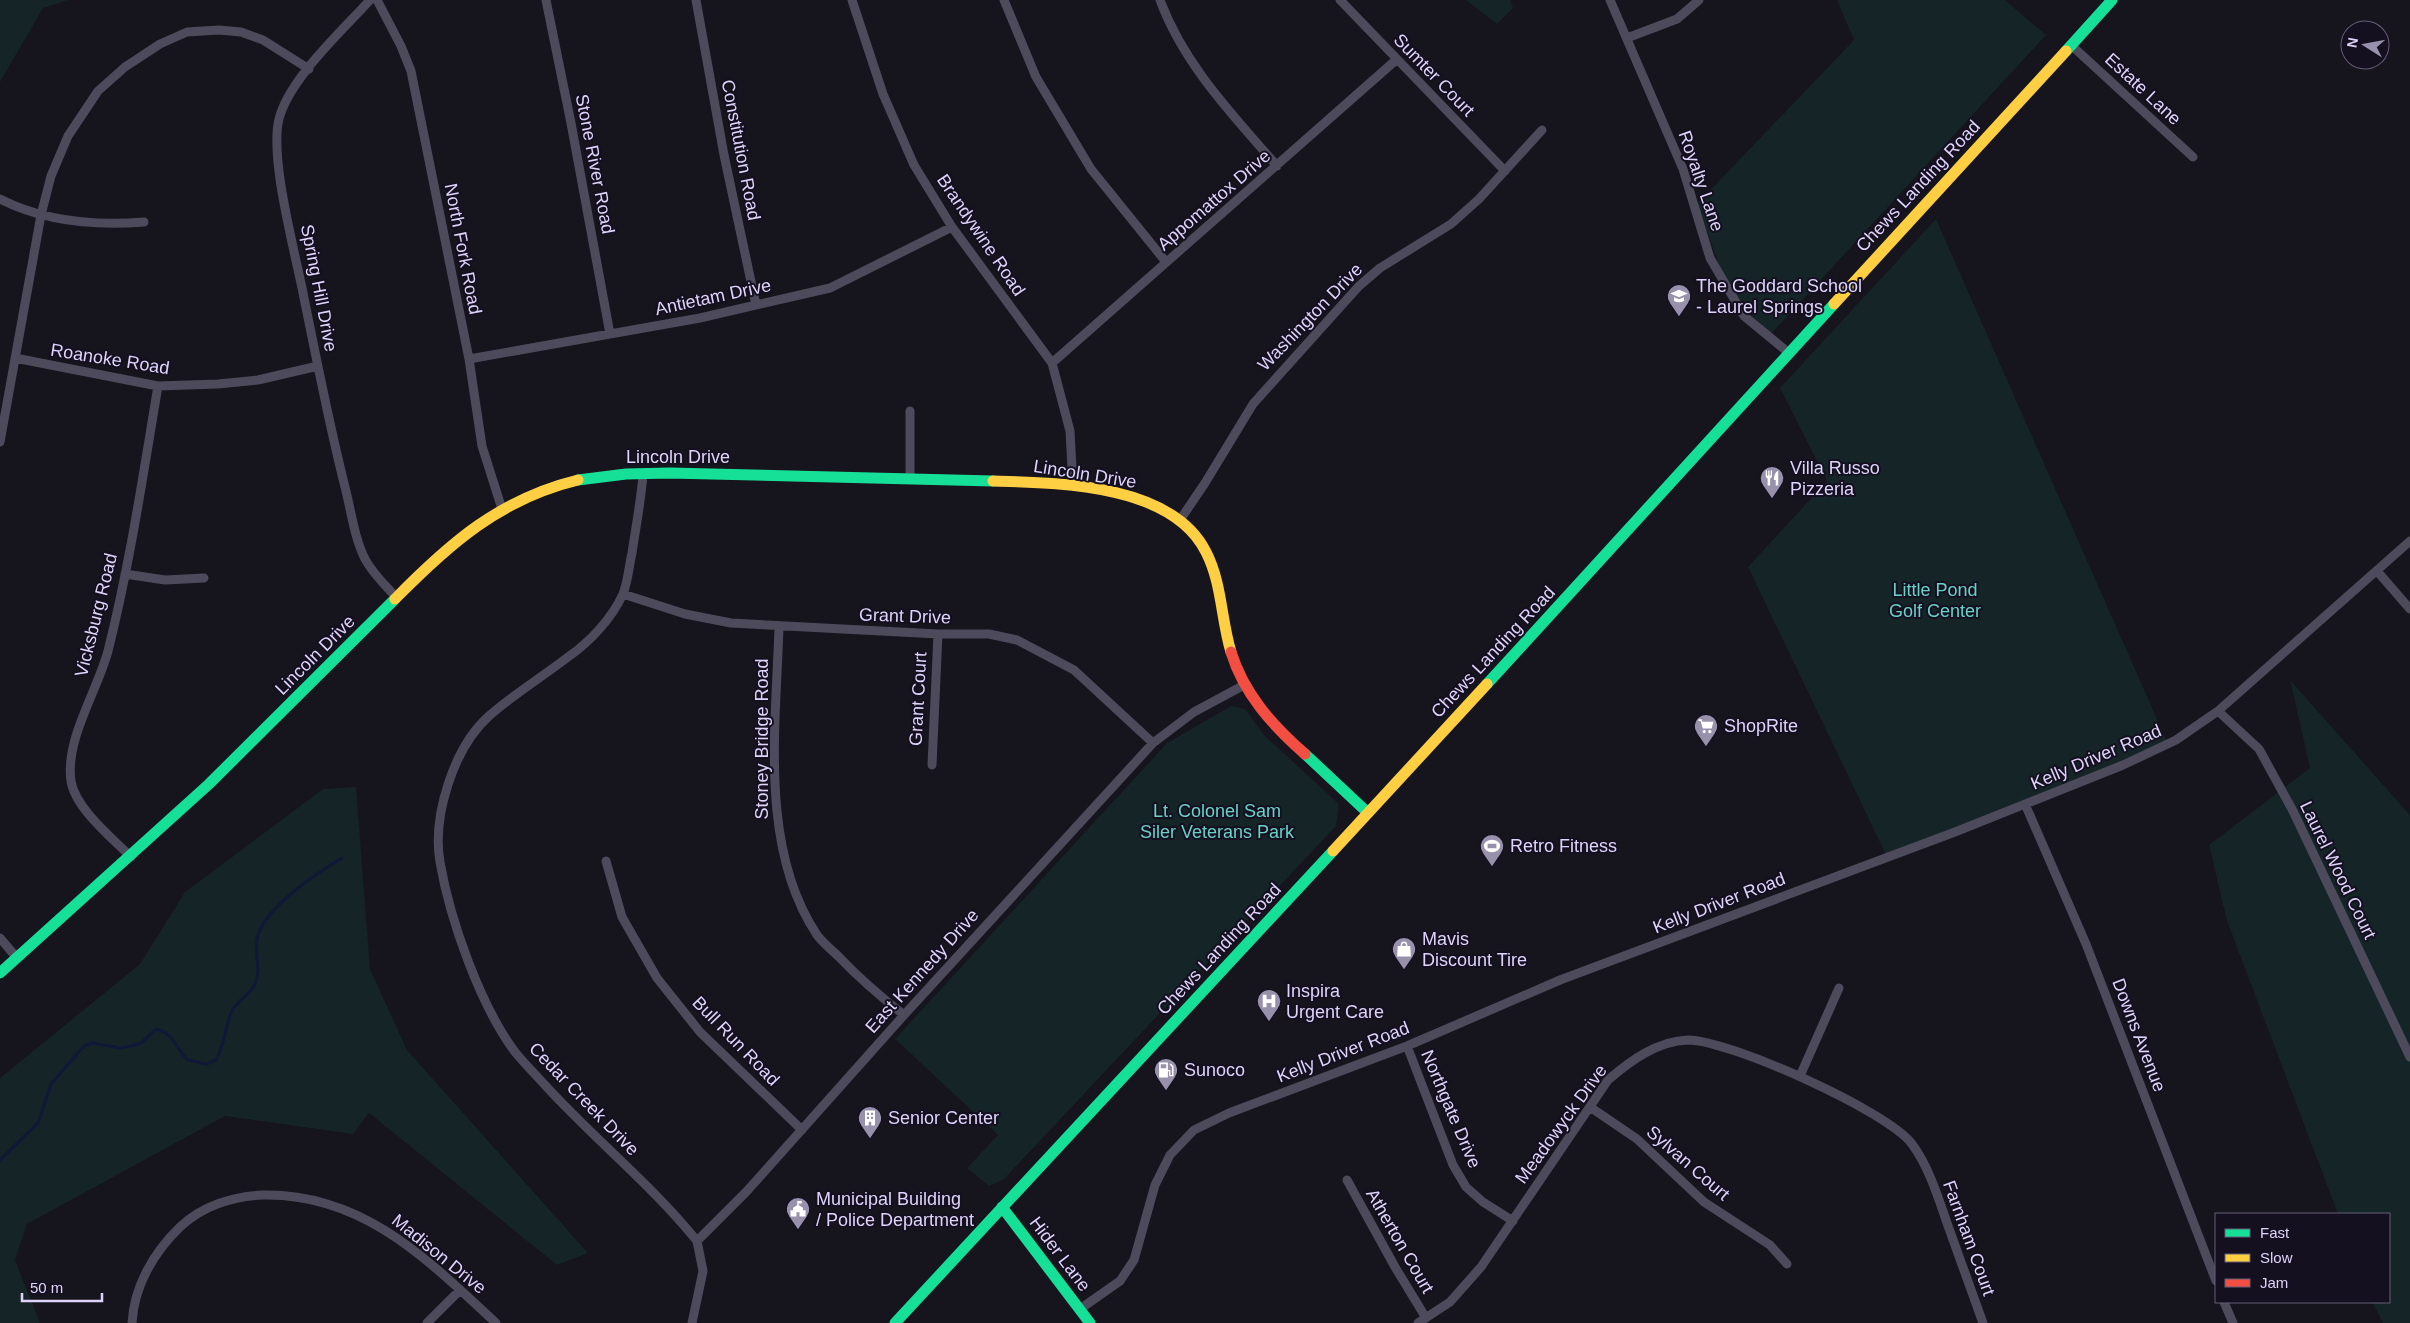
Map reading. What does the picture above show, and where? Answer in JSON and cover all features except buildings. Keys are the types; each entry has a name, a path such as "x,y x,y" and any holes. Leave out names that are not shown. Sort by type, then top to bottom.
{"street":[{"name":"Spring Hill Drive","path":"370,0 309,69 288,97 276,136 282,188 318,366 331,430 357,535 365,558 374,574 396,597"},
{"name":"North Fork Road","path":"376,0 402,46 411,71 469,359 482,446 502,509"},
{"name":"Stone River Road","path":"546,0 610,334"},
{"name":"Constitution Road","path":"696,0 724,155 756,305"},
{"name":"Brandywine Road","path":"852,0 883,94 914,164 952,227 1052,363 1070,431 1073,486"},
{"path":"1004,0 1036,77 1091,169 1166,262"},
{"path":"1160,0 1169,24 1194,67 1277,166"},
{"name":"Sumter Court","path":"1340,0 1505,172"},
{"name":"Royalty Lane","path":"1610,0 1683,169 1710,258 1744,316 1789,353"},
{"path":"1627,38 1677,19 1699,0"},
{"name":"Chews Landing Road","path":"895,1323 1368,813 2112,0"},
{"path":"0,442 41,214 51,176 68,136 98,91 125,67 160,44 187,32 219,30 241,32 263,40 309,69"},
{"name":"Estate Lane","path":"2071,45 2193,157"},
{"name":"Appomattox Drive","path":"1052,363 1396,60"},
{"name":"Washington Drive","path":"1180,520 1253,404 1359,286 1388,263 1451,224 1505,172 1542,130"},
{"path":"0,198 17,207 58,220 110,225 144,222"},
{"name":"Antietam Drive","path":"469,359 700,318 830,288 952,227"},
{"name":"Roanoke Road","path":"15,358 158,386 218,384 258,380 318,366"},
{"name":"Vicksburg Road","path":"131,857 78,801 71,783 69,763 74,742 107,652 125,574 158,386"},
{"path":"910,411 910,479"},
{"name":"Lincoln Drive","path":"0,973 131,857 275,721 442,551 482,520 524,496 605,474 688,473 1073,486 1148,502 1180,520 1209,555 1218,579 1236,667 1246,684 1279,730 1368,813"},
{"name":"Cedar Creek Drive","path":"643,474 641,502 623,594 600,630 570,656 526,686 487,717 462,752 446,786 440,821 440,860 461,944 488,1007 515,1052 570,1113 673,1211 698,1241"},
{"name":"Kelly Driver Road","path":"1080,1310 1120,1281 1134,1260 1155,1185 1170,1155 1194,1130 1229,1113 1407,1046 1560,980 2025,804 2124,765 2176,740 2218,711 2410,541"},
{"path":"2377,571 2410,609"},
{"path":"125,574 165,580 204,578"},
{"name":"Grant Drive","path":"623,594 685,614 731,623 938,634 989,634 1017,640 1045,653 1074,670 1153,743"},
{"name":"Stoney Bridge Road","path":"779,627 775,757 779,836 794,893 818,936 867,985 904,1016"},
{"name":"Grant Court","path":"932,765 938,634"},
{"name":"East Kennedy Drive","path":"698,1241 747,1191 1153,743 1194,712 1246,684"},
{"name":"Laurel Wood Court","path":"2218,711 2259,750 2293,811 2410,1057"},
{"name":"Downs Avenue","path":"2025,804 2086,944 2215,1278"},
{"name":"Bull Run Road","path":"606,861 622,917 657,978 700,1032 802,1130"},
{"path":"0,938 17,958"},
{"path":"1800,1076 1839,988"},
{"name":"Meadowyck Drive","path":"1422,1321 1450,1302 1481,1268 1608,1080 1634,1058 1661,1046 1686,1040 1709,1042 1800,1076 1883,1120 1900,1132 1912,1144 1923,1164"},
{"name":"Northgate Drive","path":"1407,1046 1453,1165 1466,1187 1483,1202 1513,1221"},
{"name":"Sylvan Court","path":"1590,1107 1637,1139 1704,1202 1770,1245 1787,1264"},
{"name":"Farnham Court","path":"1923,1164 1934,1188 1983,1323"},
{"name":"Atherton Court","path":"1347,1180 1422,1321"},
{"name":"Madison Drive","path":"132,1323 145,1272 166,1240 190,1218 210,1207 250,1196 279,1195 305,1198 348,1210 378,1225 426,1260 496,1323"},
{"name":"Hider Lane","path":"1002,1207 1090,1323"},
{"path":"692,1323 703,1271 698,1241"},
{"path":"427,1323 460,1290"},
{"path":"2224,1303 2233,1323"}],"green space":[{"path":"0,0 69,0 43,8 0,82"},
{"path":"1466,0 1510,0 1513,8 1497,24"},
{"path":"1837,0 2005,0 2046,35 1771,334 1730,295 1697,204 1854,40"},
{"name":"Little Pond Golf Center","path":"1936,219 2169,746 1887,857 1748,567 1827,481 1780,388"},
{"path":"2290,680 2410,815 2410,1323 2383,1323 2373,1303 2390,1303 2390,1213 2338,1213 2227,921 2209,845 2310,768"},
{"name":"Lt. Colonel Sam Siler Veterans Park","path":"1231,706 1245,709 1265,736 1339,804 1336,826 1003,1180 989,1186 967,1168 998,1135 895,1039 1167,743"},
{"path":"356,787 370,969 407,1050 588,1253 557,1265 369,1113 353,1134 225,1116 27,1224 15,1260 40,1323 0,1323 0,1078 140,964 185,892 323,789"}],"waterway":[{"path":"0,1160 38,1123 51,1084 84,1046 92,1043 120,1048 132,1046 141,1043 156,1029 167,1034 188,1060 206,1064 216,1060 233,1009 255,984 258,972 256,947 258,935 263,924 271,913 294,891 342,858"}],"traffic: fast":[{"path":"2066,51 2112,0"},
{"path":"1487,684 1834,304"},
{"path":"578,480 626,474 670,473 993,481"},
{"path":"0,973 209,784 395,599"},
{"path":"1305,754 1368,813"},
{"path":"895,1323 1333,851"},
{"path":"1002,1207 1090,1323"}],"traffic: slow":[{"path":"1834,304 2066,51"},
{"path":"395,599 436,559 500,511 550,488 578,480"},
{"path":"993,481 1081,486 1141,500 1168,512 1190,530 1206,552 1215,576 1231,652"},
{"path":"1333,851 1487,684"}],"traffic: jam":[{"path":"1231,652 1243,682 1260,708 1281,732 1305,754"}],"place":[{"name":"The Goddard School - Laurel Springs","path":"1679,317"},
{"name":"Villa Russo Pizzeria","path":"1772,499"},
{"name":"ShopRite","path":"1706,747"},
{"name":"Retro Fitness","path":"1492,867"},
{"name":"Mavis Discount Tire","path":"1404,970"},
{"name":"Inspira Urgent Care","path":"1269,1022"},
{"name":"Sunoco","path":"1166,1091"},
{"name":"Senior Center","path":"870,1139"},
{"name":"Municipal Building / Police Department","path":"798,1230"}]}
